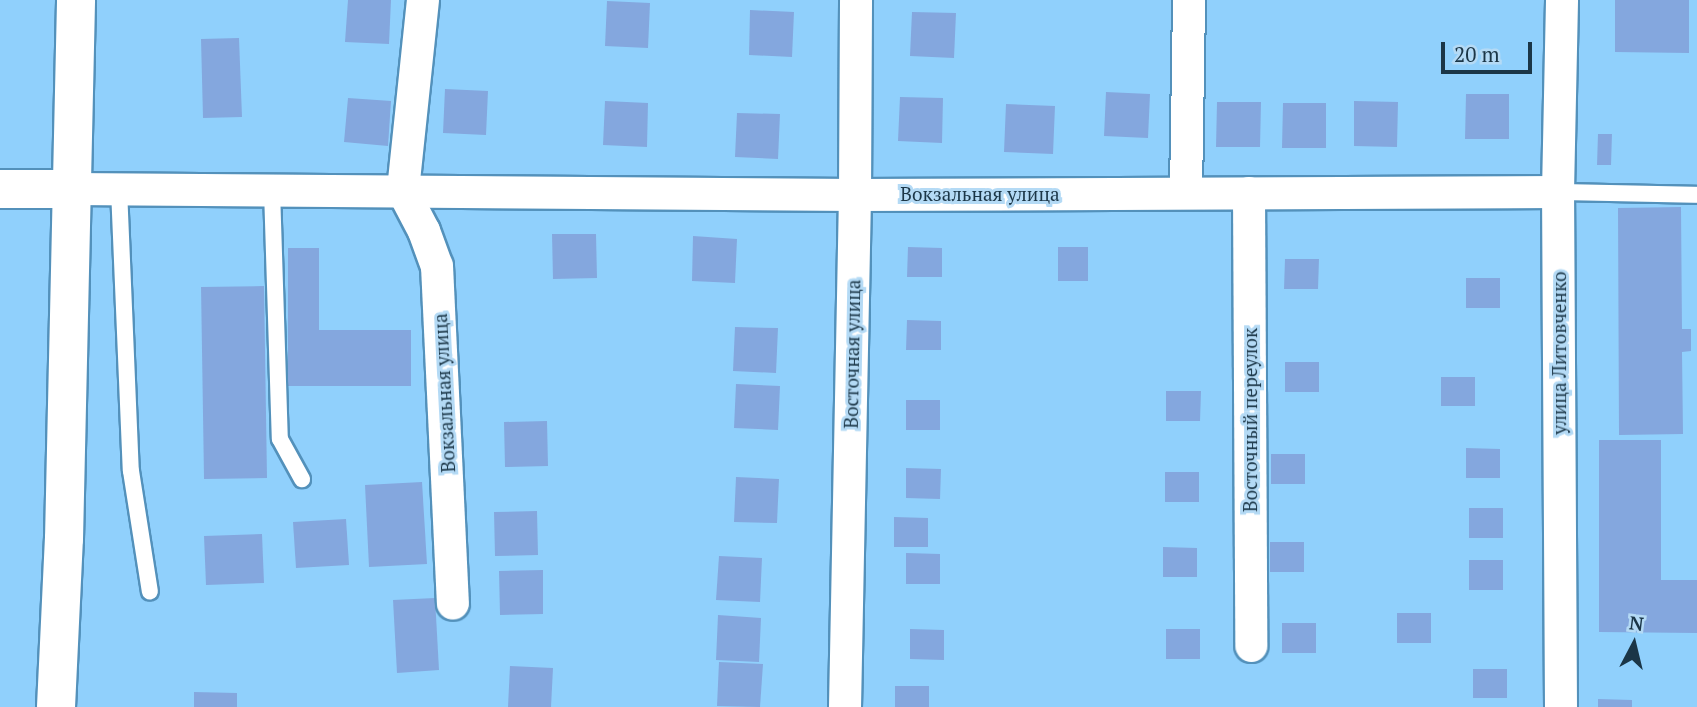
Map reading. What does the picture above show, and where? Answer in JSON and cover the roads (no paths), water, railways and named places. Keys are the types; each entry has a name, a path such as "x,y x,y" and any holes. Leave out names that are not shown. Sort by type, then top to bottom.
{"main road":[{"path":"57,707 76,0"},
{"name":"Вокзальная улица","path":"0,189 72,188"}],"street":[{"path":"403,191 423,0"},
{"name":"Восточная улица","path":"845,707 856,0"},
{"path":"1186,193 1189,0"},
{"name":"улица Литовченко","path":"1561,707 1558,192 1562,0"},
{"name":"Вокзальная улица","path":"72,188 855,194 1558,192"},
{"name":"Вокзальная улица","path":"403,191 424,231 437,266 453,604"},
{"name":"Восточный переулок","path":"1249,193 1251,646"}],"lane":[{"path":"119,189 131,471 150,592"},
{"path":"272,190 280,439 302,479"},
{"path":"1558,192 1697,195"}]}
